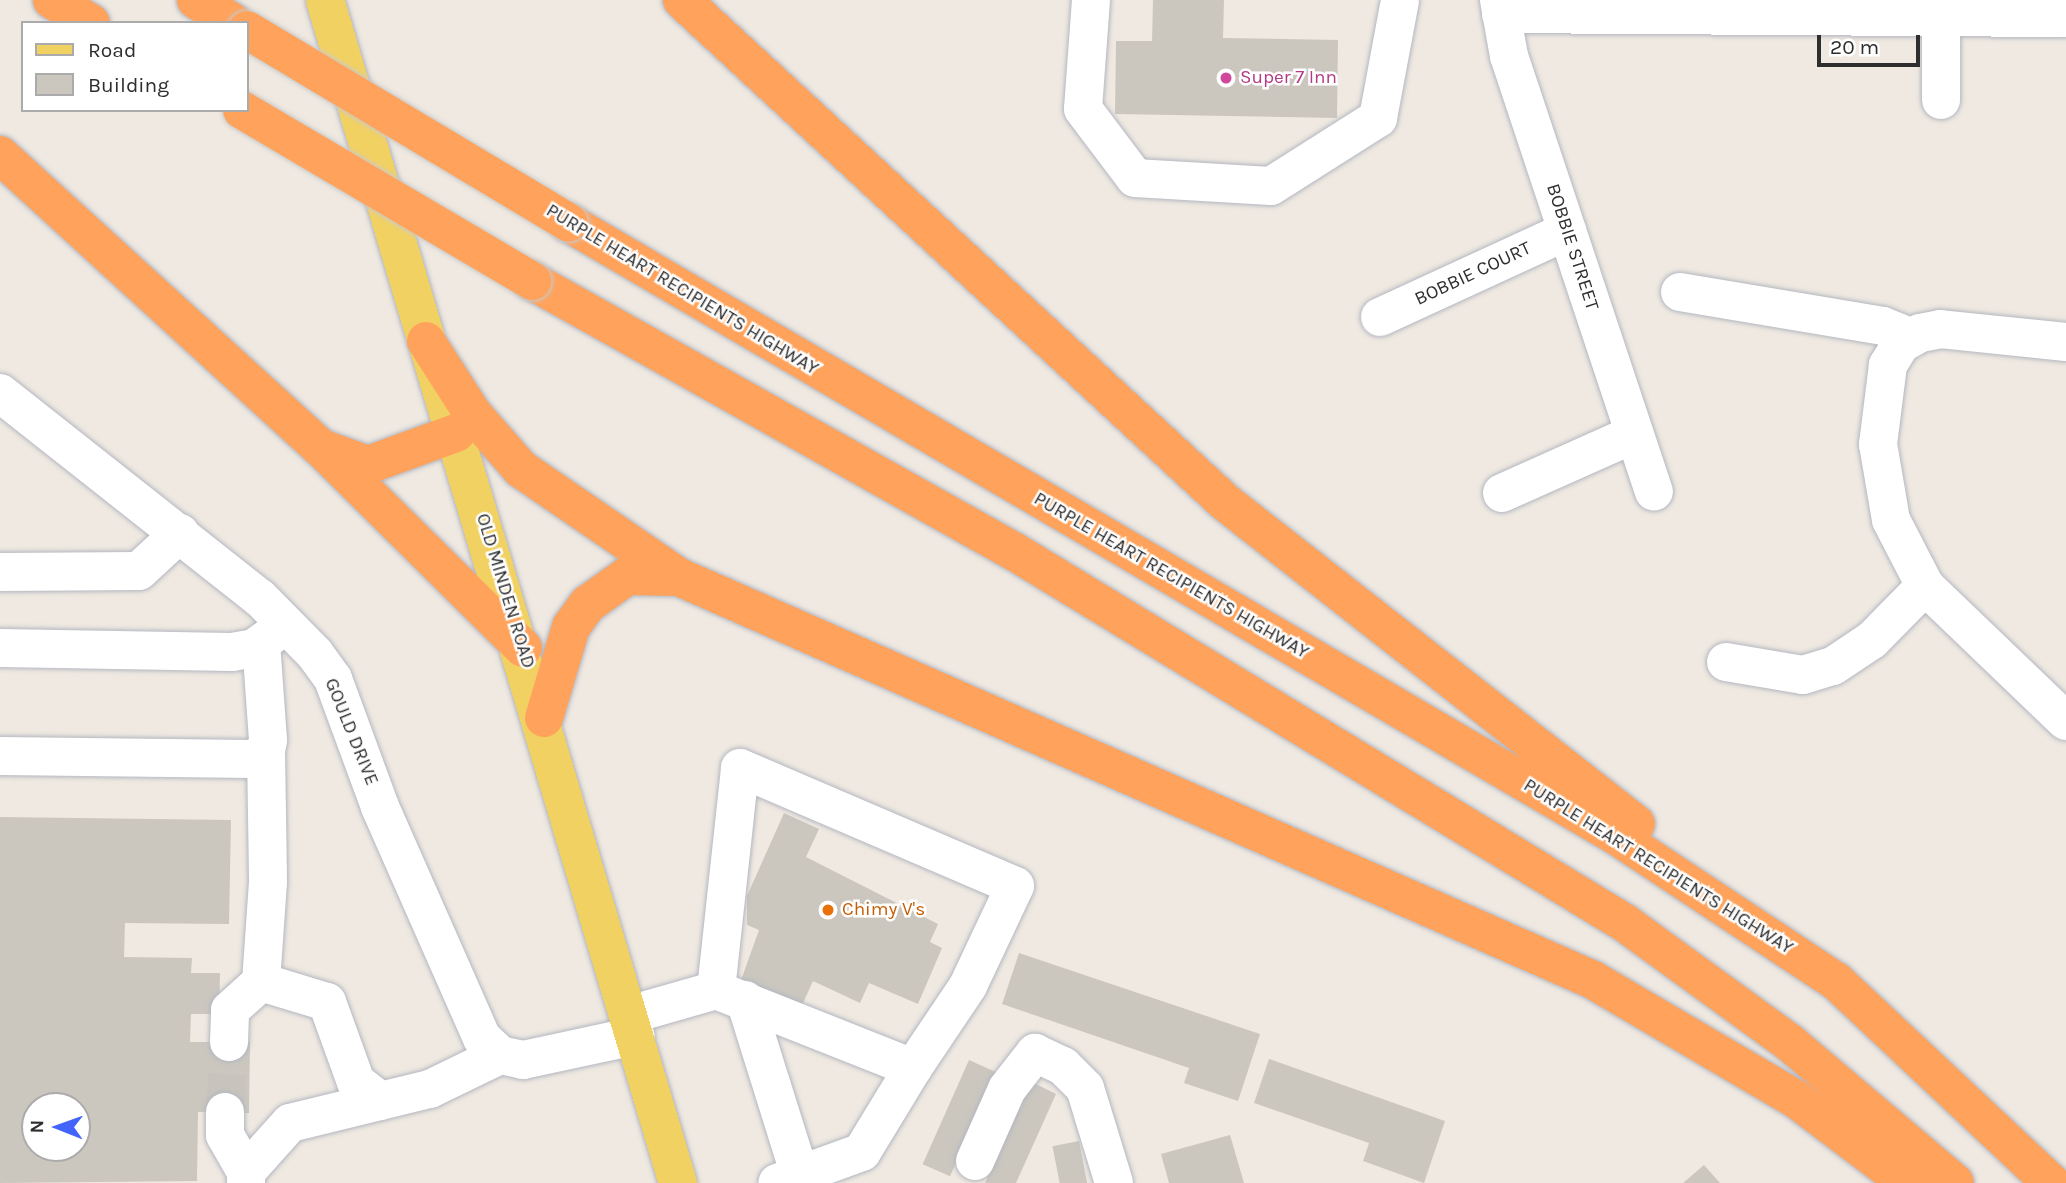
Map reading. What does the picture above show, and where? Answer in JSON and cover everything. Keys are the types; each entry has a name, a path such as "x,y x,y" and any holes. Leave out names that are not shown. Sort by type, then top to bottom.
{"highway":[{"path":"52,0 88,21"},
{"path":"682,0 1226,502 1836,981"},
{"path":"198,1 231,21"},
{"name":"PURPLE HEART RECIPIENTS HIGHWAY","path":"248,31 569,223 1615,835 1836,981 2051,1183"},
{"path":"245,112 532,281 1015,552 1625,923 1790,1043 1955,1183"},
{"path":"0,155 318,446 523,649"},
{"path":"426,341 471,413 521,469 679,577 1593,980 1796,1099 1907,1183"},
{"path":"318,446 368,465 456,433"},
{"path":"544,718 571,626 588,604 627,576 679,577"}],"main road":[{"name":"OLD MINDEN ROAD","path":"325,0 426,341 544,718 678,1183"}],"street":[{"path":"1091,0 1083,109 1135,178 1271,186 1378,118 1400,0"},
{"path":"1500,7 1941,8 2066,18"},
{"name":"BOBBIE STREET","path":"1500,7 1567,231 1654,492"},
{"path":"1941,8 1941,100"},
{"name":"BOBBIE COURT","path":"1380,317 1567,231"},
{"path":"1681,292 1883,326 1912,338"},
{"path":"2066,342 1941,329 1912,338 1888,365 1878,444 1891,520 1925,586 2066,721"},
{"name":"GOULD DRIVE","path":"0,393 180,533 274,633 333,679 467,1014 500,1055"},
{"path":"1502,493 1634,435"},
{"path":"0,572 139,571 180,533"},
{"path":"1726,662 1803,675 1833,666 1872,640 1925,586"},
{"path":"0,648 232,652 274,633 266,751 268,882 261,982 230,1010 229,1042"},
{"path":"0,756 253,759 266,751"},
{"path":"740,768 1015,886 968,986 913,1068 862,1152 788,1179 731,995 740,768"},
{"path":"261,982 327,1002 356,1082 380,1101"},
{"path":"225,1112 225,1135 246,1178 290,1123 430,1090 500,1055 547,1059 632,1026 731,995 913,1068"},
{"path":"975,1161 1007,1089 1035,1054 1063,1066 1085,1088 1114,1183"}],"building":[{"name":"Super 7 Inn","path":"1153,0 1224,0 1223,38 1338,40 1337,118 1115,114 1116,41 1152,41"},
{"name":"Chimy V's","path":"784,813 819,829 806,857 938,924 930,942 942,948 918,1004 869,983 860,1003 813,981 800,1010 740,983 759,930 747,925 747,896"},
{"path":"0,817 231,820 229,924 125,923 124,957 192,958 191,973 220,973 219,1014 191,1014 190,1042 250,1042 249,1113 198,1112 197,1181 0,1183"},
{"path":"1019,953 1260,1034 1238,1101 1184,1083 1189,1068 1002,1004"},
{"path":"1269,1059 1445,1121 1424,1183 1363,1161 1369,1143 1254,1103"},
{"path":"969,1060 996,1072 950,1176 923,1164"},
{"path":"1030,1081 1056,1094 1016,1183 985,1183"},
{"path":"1230,1135 1244,1183 1169,1183 1161,1154"},
{"path":"1079,1141 1087,1183 1060,1183 1052,1146"},
{"path":"1704,1165 1720,1183 1683,1183"}],"tunnel":[{"path":"225,1112 229,1042"}],"place":[{"name":"Super 7 Inn","path":"1226,78"},
{"name":"Chimy V's","path":"828,910"}]}
